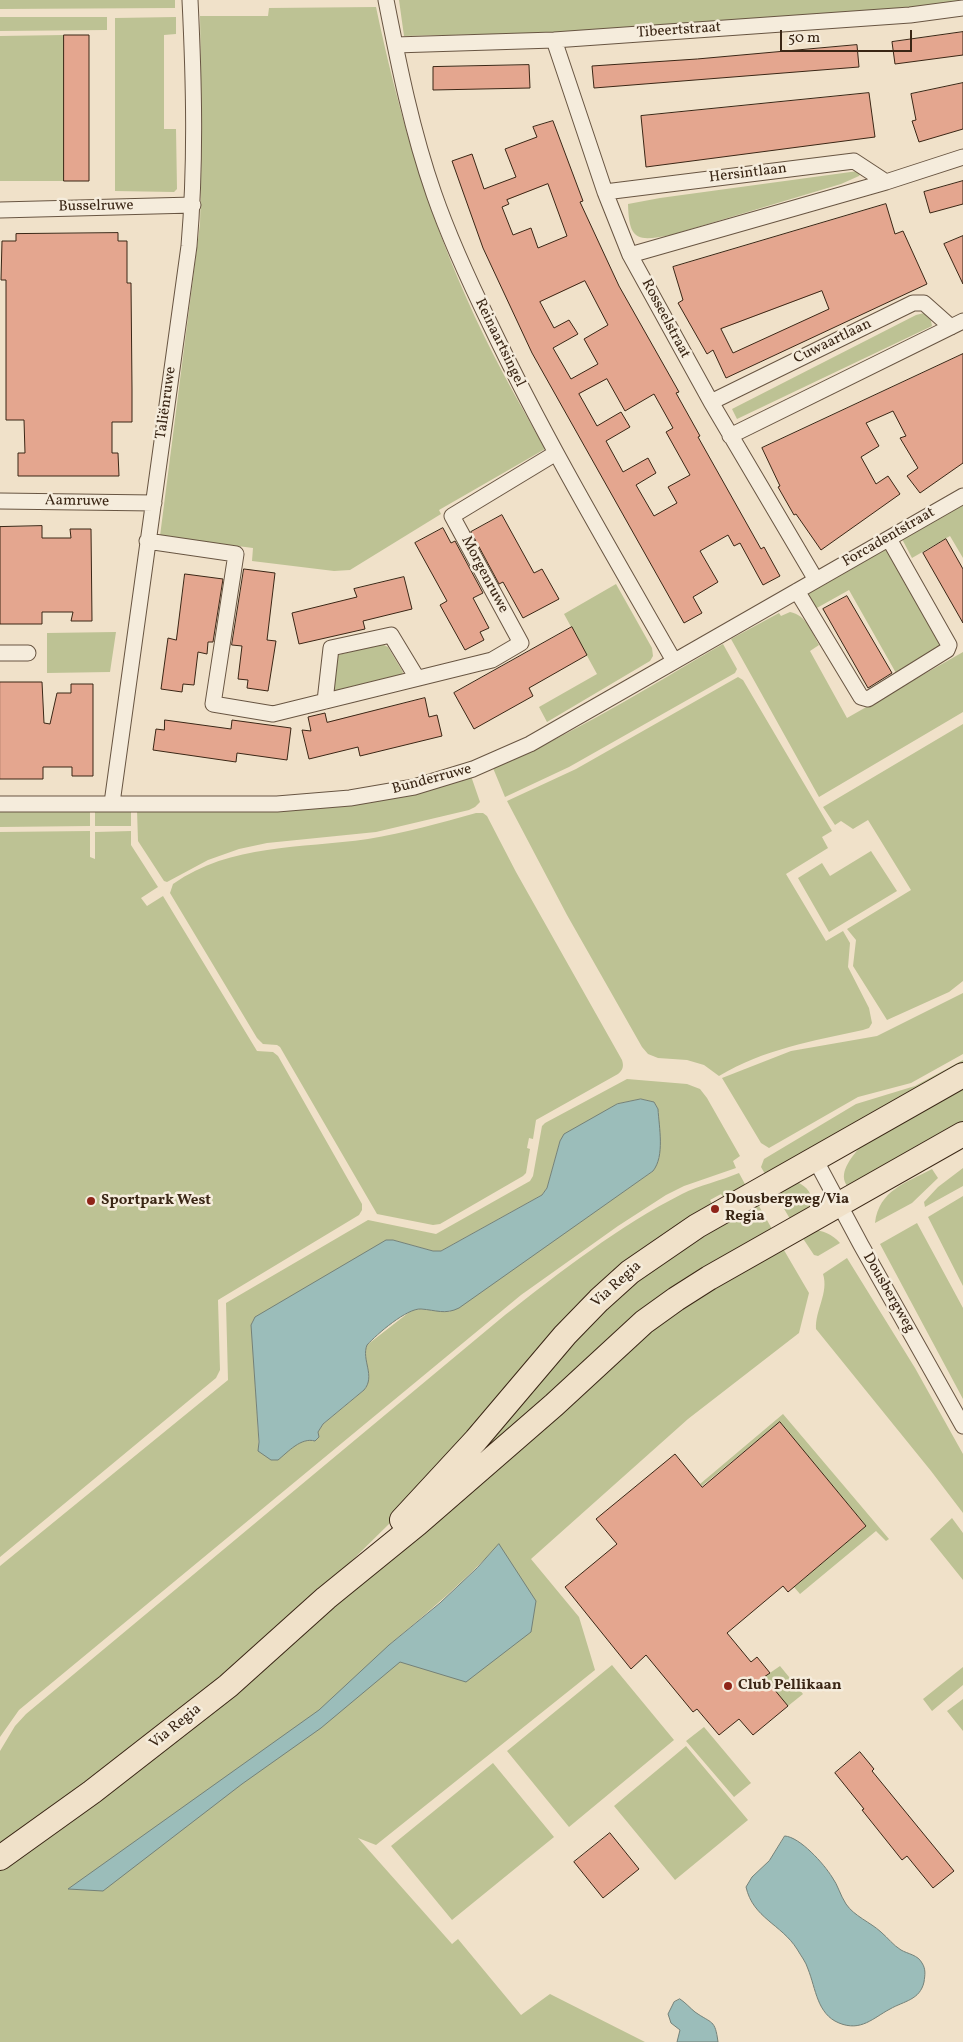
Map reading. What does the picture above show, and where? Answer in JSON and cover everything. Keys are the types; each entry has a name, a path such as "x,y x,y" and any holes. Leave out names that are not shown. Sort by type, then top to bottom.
{"main road":[{"name":"Via Regia","path":"343,1584 476,1440 565,1335 630,1272 697,1226 963,1075"},
{"name":"Via Regia","path":"0,1858 171,1732 275,1646 343,1584 418,1524 554,1406 644,1322 709,1278 963,1134"}],"street":[{"name":"Taliënruwe","path":"112,803 189,246 193,205 194,77 190,0"},
{"name":"Reinaartsingel","path":"386,0 401,80 418,144 447,229 512,372 556,454 674,661"},
{"name":"Tibeertstraat","path":"395,45 554,40 900,16 963,8"},
{"name":"Rosseelstraat","path":"554,40 605,192 630,255 730,436 816,580"},
{"path":"630,255 886,182 963,157"},
{"name":"Hersintlaan","path":"605,192 854,162 886,182"},
{"name":"Busselruwe","path":"0,210 193,205"},
{"name":"Cuwaartlaan","path":"711,402 913,303 924,303 957,324"},
{"name":"Cuwaartlaan","path":"730,436 957,324"},
{"name":"Morgenruwe","path":"147,541 236,554 213,704 273,714 492,660 521,643 452,516 556,454"},
{"name":"Forcadentstraat","path":"816,580 963,496"},
{"name":"Aamruwe","path":"0,501 154,503"},
{"path":"798,591 861,697 868,699 947,650 949,646 889,539"},
{"name":"Bunderruwe","path":"0,804 277,804 350,798 414,787 473,770 530,744 816,580"},
{"path":"325,701 331,648 391,635 416,678"},
{"path":"0,653 28,653"},
{"name":"Dousbergweg","path":"815,1159 963,1426"}],"green space":[{"path":"0,0 175,0 175,8 0,9"},
{"path":"399,0 963,0 963,4 585,32 404,36"},
{"path":"376,7 403,118 425,191 451,262 484,336 545,449 439,510 441,514 350,570 334,571 252,561 253,548 160,536 200,224 202,140 200,16 268,16 269,8"},
{"path":"0,17 107,17 107,30 0,31"},
{"path":"176,17 176,34 164,35 164,129 176,129 177,189 174,192 115,191 115,18"},
{"path":"64,35 64,181 0,181 0,36"},
{"path":"858,171 861,173 859,176 841,184 671,235 643,238 633,232 630,226 628,204"},
{"path":"924,313 930,316 932,326 737,419 732,409 916,315"},
{"path":"963,505 963,558 950,536 912,558 902,539"},
{"path":"887,547 943,646 896,673 849,590 815,609 806,594"},
{"path":"616,584 652,648 653,656 650,661 547,722 539,707 597,674 564,614"},
{"path":"790,612 804,620 814,635 819,645 810,651 847,718 963,652 963,712 819,797 731,639 779,613 781,616"},
{"path":"116,632 110,672 47,673 47,633"},
{"path":"382,644 388,647 403,672 402,674 333,691 334,660 338,655"},
{"path":"723,644 737,669 735,673 569,767 505,797 493,768 581,726"},
{"path":"738,677 743,680 832,831 822,837 828,848 786,874 826,941 843,931 850,943 848,967 869,1008 872,1023 869,1028 863,1030 771,1052 719,1076 704,1065 687,1060 658,1058 648,1054 642,1047 567,915 507,801 576,769"},
{"path":"963,724 963,981 949,992 887,1020 853,966 856,940 847,929 911,890 868,820 853,829 841,821 835,825 823,807"},
{"path":"471,776 480,802 469,810 376,832 267,843 239,849 208,860 167,882 164,881 138,841 137,810 300,809"},
{"path":"131,810 131,826 95,826 95,811"},
{"path":"0,811 90,811 90,826 0,827"},
{"path":"476,813 483,813 487,816 516,872 622,1060 623,1066 618,1074 536,1120 533,1139 529,1138 527,1148 530,1149 526,1173 523,1176 440,1224 433,1225 377,1214 280,1047 263,1044 257,1038 170,893 173,884 196,871 219,861 243,854 382,837"},
{"name":"Sportpark West","path":"90,831 90,857 95,859 95,832 131,831 131,845 158,887 141,898 147,906 163,896 257,1051 273,1052 278,1056 362,1204 362,1210 359,1215 218,1300 220,1370 216,1378 0,1557 0,832"},
{"path":"871,851 897,891 829,932 798,878 822,863 830,876"},
{"path":"963,993 963,1054 911,1083 858,1097 769,1148 761,1143 722,1078 791,1051 877,1036"},
{"path":"963,1060 963,1068 768,1179 761,1167 764,1159 856,1104 915,1086"},
{"path":"627,1079 687,1084 700,1089 707,1098 740,1156 733,1161 736,1168 684,1186 666,1195 618,1226 521,1295 19,1710 0,1737 0,1566 228,1380 226,1303 368,1220 436,1234 530,1181 533,1176 542,1126","holes":["641,1099 654,1102 658,1109 659,1157 653,1171 449,1312 412,1310 367,1345 368,1379 364,1390 323,1424 318,1432 319,1437 315,1441 308,1440 259,1449 252,1322 393,1240 433,1251 441,1251 542,1195 547,1188 560,1141 617,1104"]},
{"path":"963,1088 963,1128 848,1187 844,1177 846,1166 860,1147"},
{"path":"963,1168 963,1186 925,1207 924,1202 938,1187"},
{"path":"932,1169 938,1178 912,1203 875,1223 882,1203 888,1195 895,1189"},
{"path":"739,1173 746,1186 724,1198 721,1194 710,1200 715,1210 675,1233 322,1590 231,1671 0,1848 0,1751 15,1726 26,1714 547,1282 590,1250 636,1220 689,1191"},
{"path":"797,1182 809,1191 813,1205 793,1224 773,1190"},
{"path":"963,1196 963,1286 928,1217"},
{"path":"755,1199 776,1236 419,1510 607,1301"},
{"path":"917,1223 963,1308 963,1399 880,1244"},
{"path":"811,1230 827,1233 840,1243 818,1256 814,1255 800,1234"},
{"path":"781,1245 809,1293 799,1333 688,1419 531,1559 579,1617 595,1670 376,1845 358,1838 452,1944 458,1939 521,2015 550,1994 645,2042 0,2042 0,1869 279,1653 610,1369 639,1343 658,1320","holes":["499,1544 466,1681 389,1645 432,1609"]},
{"path":"847,1258 915,1368 963,1454 963,1513 816,1329 824,1288 823,1274"},
{"path":"783,1414 889,1539 886,1541 876,1531 800,1594 794,1587 866,1526 780,1422 702,1486 700,1484"},
{"path":"952,1518 963,1533 963,1580 930,1539"},
{"path":"612,1665 674,1740 569,1827 507,1751"},
{"path":"780,1666 803,1694 788,1706 764,1677"},
{"path":"963,1667 963,1685 932,1711 923,1699"},
{"path":"963,1699 963,1731 947,1711"},
{"path":"704,1727 751,1783 734,1797 686,1741"},
{"path":"686,1746 748,1820 675,1880 614,1806"},
{"path":"493,1763 554,1837 452,1920 391,1846"}],"water":[{"path":"641,1099 654,1102 658,1109 660,1150 657,1165 653,1171 459,1308 445,1312 415,1310 392,1322 367,1345 366,1356 369,1379 364,1390 323,1424 318,1432 319,1437 315,1441 310,1440 300,1443 278,1460 271,1460 258,1451 251,1325 255,1317 386,1240 393,1240 433,1251 441,1251 542,1195 547,1188 560,1141 564,1134 617,1104"},
{"path":"499,1544 536,1601 531,1632 466,1682 400,1662 321,1728 242,1784 103,1891 68,1889 319,1710 389,1645 440,1603"},
{"path":"785,1836 798,1841 818,1859 834,1880 844,1901 853,1912 877,1928 898,1948 920,1960 925,1970 922,1988 919,1993 860,2025 854,2026 839,2023 826,2014 818,2000 806,1964 797,1949 791,1940 761,1914 750,1898 746,1887 752,1877 769,1861"},
{"path":"680,1999 712,2023 716,2029 718,2042 677,2042 680,2030 671,2023 668,2014 674,2002"}],"building":[{"path":"963,32 963,55 895,64 892,42"},
{"path":"64,35 89,35 89,181 64,181"},
{"path":"857,45 859,67 594,88 592,66"},
{"path":"529,65 530,88 433,90 433,67"},
{"path":"963,83 963,129 919,142 912,121 916,120 911,94"},
{"path":"869,93 875,137 646,167 641,116"},
{"path":"553,121 583,201 580,202 619,286 679,392 676,393 700,436 698,437 761,549 764,547 780,576 763,585 740,543 734,546 728,535 700,551 718,582 693,597 702,613 684,623 532,353 483,248 452,161 472,154 484,189 516,177 505,149 537,137 533,127","holes":["548,184 567,236 538,248 531,228 513,235 502,207 509,204 507,200","585,281 608,325 584,339 598,364 571,379 553,348 578,334 569,320 554,328 540,302","607,379 625,411 654,394 673,428 666,432 690,475 668,487 677,503 654,516 636,485 656,473 648,458 623,472 606,441 630,427 621,412 597,426 579,394"]},
{"path":"963,181 963,204 930,213 924,192"},
{"path":"886,204 895,234 903,231 927,284 726,378 713,350 707,354 678,303 683,300 673,267","holes":["822,291 829,309 733,353 721,329"]},
{"path":"118,233 118,241 127,241 127,283 131,283 132,389 132,422 112,422 112,453 118,453 119,476 18,476 18,453 25,453 24,420 6,420 6,280 1,280 2,241 16,241 16,234"},
{"path":"963,236 963,284 944,244"},
{"path":"963,354 963,463 920,493 907,476 918,468 900,438 906,436 893,411 866,423 879,446 861,457 876,484 888,476 900,494 821,550 796,514 794,515 778,487 780,486 762,448"},
{"path":"502,515 534,573 542,569 559,599 523,618 503,582 499,584 471,532"},
{"path":"42,526 42,538 71,538 70,529 91,529 92,621 71,621 73,612 42,612 42,624 0,624 0,527"},
{"path":"443,528 451,543 455,541 483,593 473,598 489,628 480,632 484,640 465,650 440,605 447,601 415,543"},
{"path":"946,539 963,569 963,623 923,553"},
{"path":"244,569 275,573 267,640 276,641 268,691 247,688 248,680 238,679 242,646 232,645"},
{"path":"185,574 223,579 213,642 208,642 207,654 198,652 194,685 183,684 182,692 161,689 168,638 176,640"},
{"path":"404,577 412,609 363,621 365,629 299,644 292,613 357,597 354,589"},
{"path":"847,596 892,673 868,688 823,609"},
{"path":"572,627 587,655 529,688 533,696 474,729 454,693"},
{"path":"0,682 42,682 44,723 50,724 57,693 71,693 71,684 93,684 93,776 72,776 72,767 43,767 43,779 0,779"},
{"path":"425,698 429,717 437,715 442,736 360,756 358,747 309,759 302,730 311,731 308,717 325,713 327,722"},
{"path":"165,720 231,729 232,720 291,728 287,760 237,753 236,762 153,750 156,729 164,730"},
{"path":"780,1422 866,1526 788,1592 783,1586 727,1633 751,1662 757,1657 770,1673 764,1677 788,1706 753,1735 739,1719 719,1735 697,1709 693,1712 646,1655 631,1669 565,1587 617,1544 596,1519 675,1454 702,1487"},
{"path":"860,1752 874,1769 872,1771 954,1871 933,1888 907,1856 902,1860 835,1773"},
{"path":"610,1833 639,1869 603,1898 574,1862"}],"place":[{"name":"Sportpark West","path":"91,1201"},
{"name":"Dousbergweg/Via Regia","path":"715,1209"},
{"name":"Club Pellikaan","path":"728,1686"}]}
